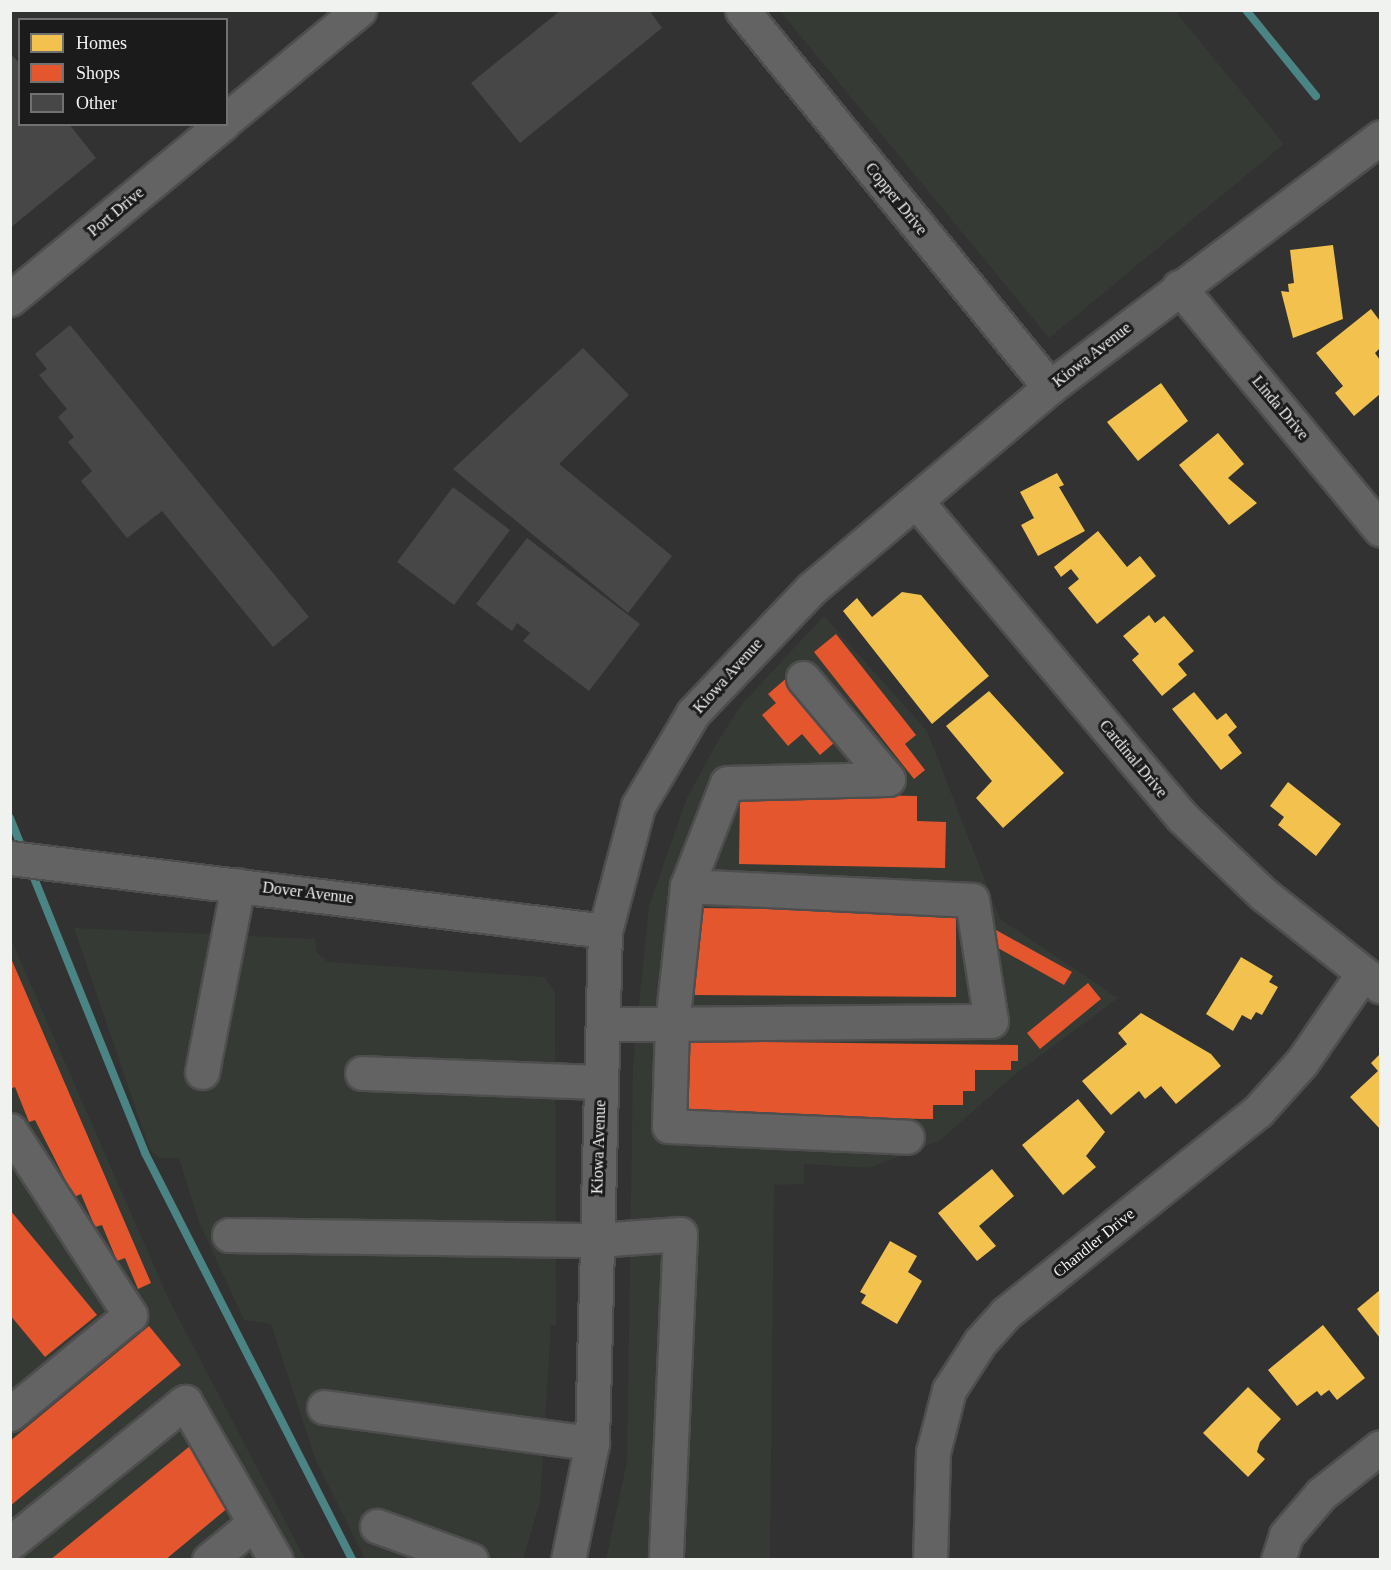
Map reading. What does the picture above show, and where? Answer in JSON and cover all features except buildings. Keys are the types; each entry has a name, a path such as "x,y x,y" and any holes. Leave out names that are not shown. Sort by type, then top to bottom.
{"street":[{"path":"228,118 359,10"},
{"name":"Copper Drive","path":"742,10 1050,387"},
{"name":"Port Drive","path":"10,300 220,126"},
{"name":"Kiowa Avenue","path":"567,1560 592,1443 605,931 638,806 693,713 812,590 1050,387 1179,287 1380,137"},
{"name":"Linda Drive","path":"1179,287 1380,529"},
{"name":"Cardinal Drive","path":"916,501 1182,817 1371,981"},
{"path":"803,678 888,779 727,783 687,886 672,1024 669,1126 907,1137"},
{"name":"Dover Avenue","path":"10,858 605,931"},
{"path":"202,1072 238,885"},
{"path":"603,1024 991,1022 972,900 687,886"},
{"name":"Chandler Drive","path":"930,1560 933,1452 949,1390 980,1342 1006,1313 1258,1111 1371,981"},
{"path":"362,1073 601,1082"},
{"path":"10,1130 130,1315 16,1397"},
{"path":"229,1234 597,1240 680,1234 666,1560"},
{"path":"10,1543 185,1402 253,1524 276,1560"},
{"path":"324,1407 592,1443"},
{"path":"1278,1560 1286,1535 1321,1494 1380,1446"},
{"path":"209,1560 253,1524"},
{"path":"376,1526 471,1560"}],"shaded area":[{"path":"780,11 1175,11 1284,144 1049,338"},
{"path":"824,616 927,731 1000,919 1118,998 1013,1076 939,1141 869,1168 804,1164 804,1184 774,1185 770,1559 606,1560 627,1461 633,1065 649,906 687,798 718,741 742,704"},
{"path":"74,928 315,939 317,953 328,962 544,977 555,993 556,1325 551,1325 540,1502 523,1559 365,1559 316,1461 271,1324 244,1320 199,1222 179,1158 159,1158 150,1150"},
{"path":"10,937 169,1300 305,1559 11,1559"}],"waterway":[{"path":"1246,10 1316,96"},
{"path":"10,818 23,851"},
{"path":"30,868 145,1153 352,1560"}]}
